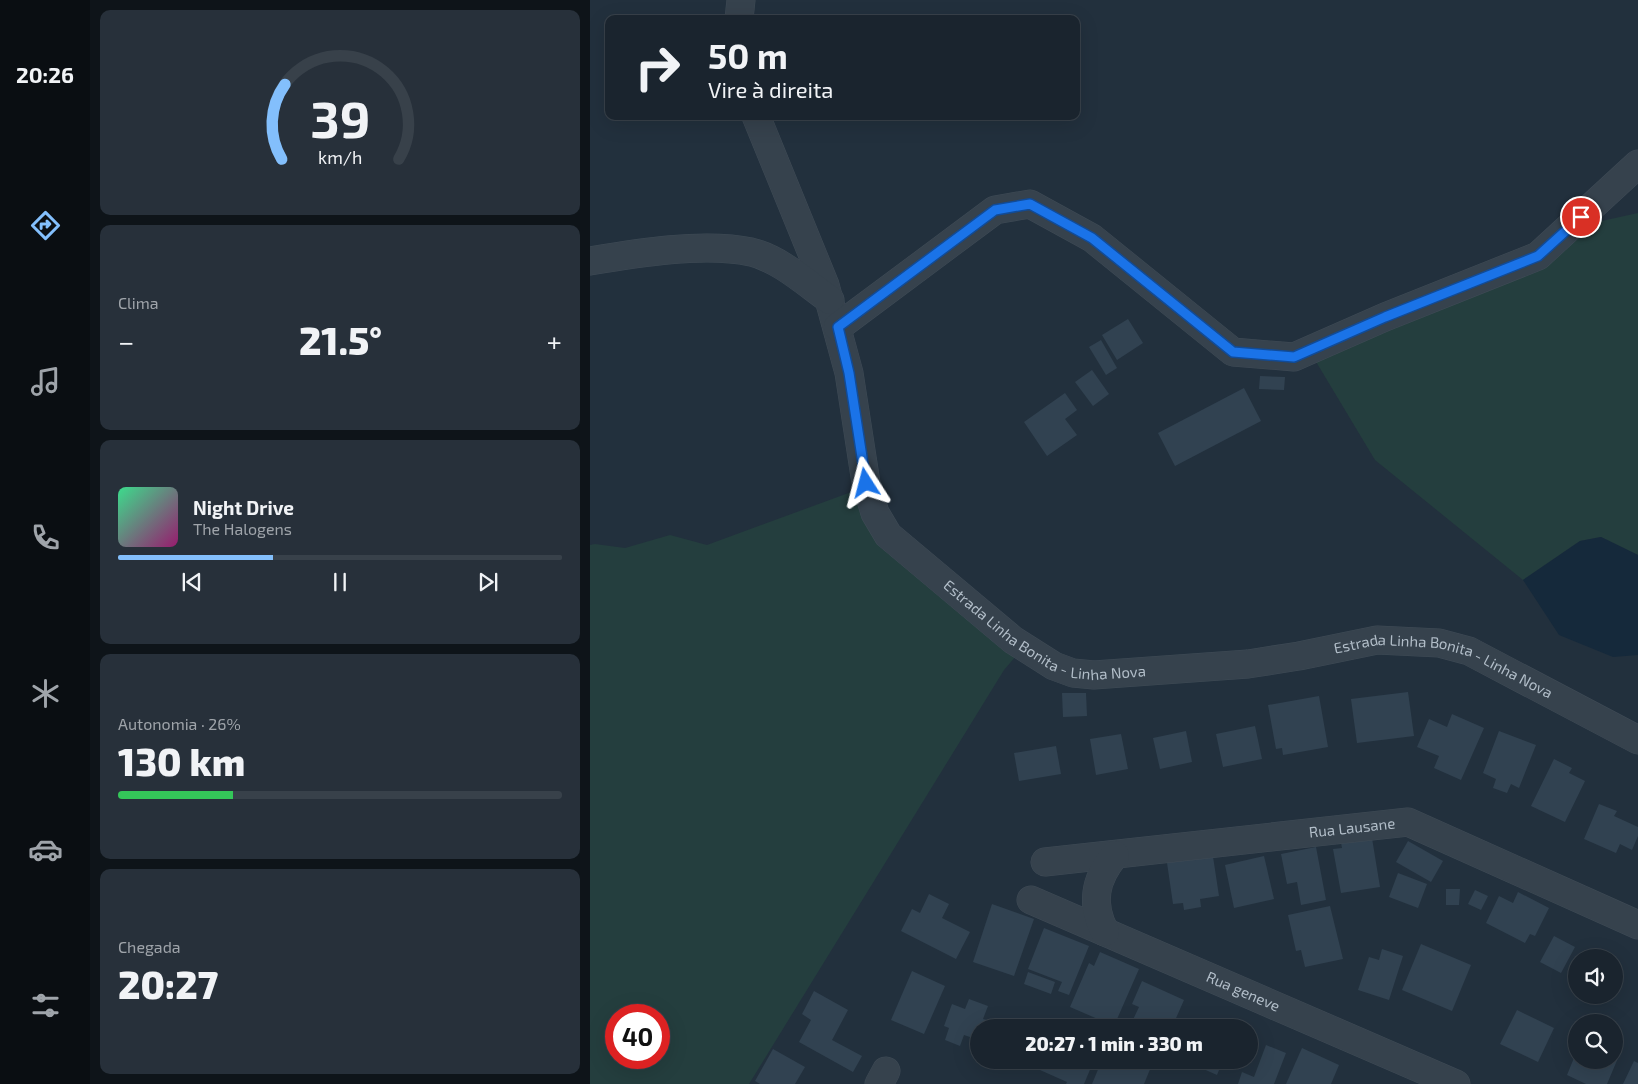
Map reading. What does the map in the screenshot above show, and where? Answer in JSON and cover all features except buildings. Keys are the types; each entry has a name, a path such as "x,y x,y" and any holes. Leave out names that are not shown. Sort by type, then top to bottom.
{"street":[{"path":"739,15 741,0"},
{"name":"Estrada Linha Bonita - Linha Nova","path":"758,120 830,300 849,373 866,483 876,513 888,535 1013,640 1054,666 1073,673 1108,674 1248,664 1377,640 1439,643 1469,651 1638,740"},
{"path":"838,327 995,210 1030,204 1092,238 1233,352 1294,357 1385,317 1538,256 1638,164"},
{"path":"590,261 640,253 716,248 752,252 780,265 830,300"},
{"name":"Rua Lausane","path":"1045,862 1408,822 1638,925"},
{"path":"1105,932 1098,918 1095,904 1096,892 1105,867 1115,855"},
{"name":"Rua geneve","path":"1030,900 1456,1084"}],"green space":[{"path":"1638,213 1638,555 1601,537 1580,541 1523,580 1375,460 1315,360 1588,224"},
{"path":"854,491 870,526 1016,656 1004,670 749,1084 590,1084 590,545 625,548 670,535 707,545"}],"water":[{"path":"1601,537 1638,555 1638,655 1613,657 1559,635 1523,580 1580,541"}],"route":[{"path":"866,483 849,373 838,327 995,210 1030,204 1092,238 1233,352 1294,357 1385,317 1538,256 1581,217"}]}
